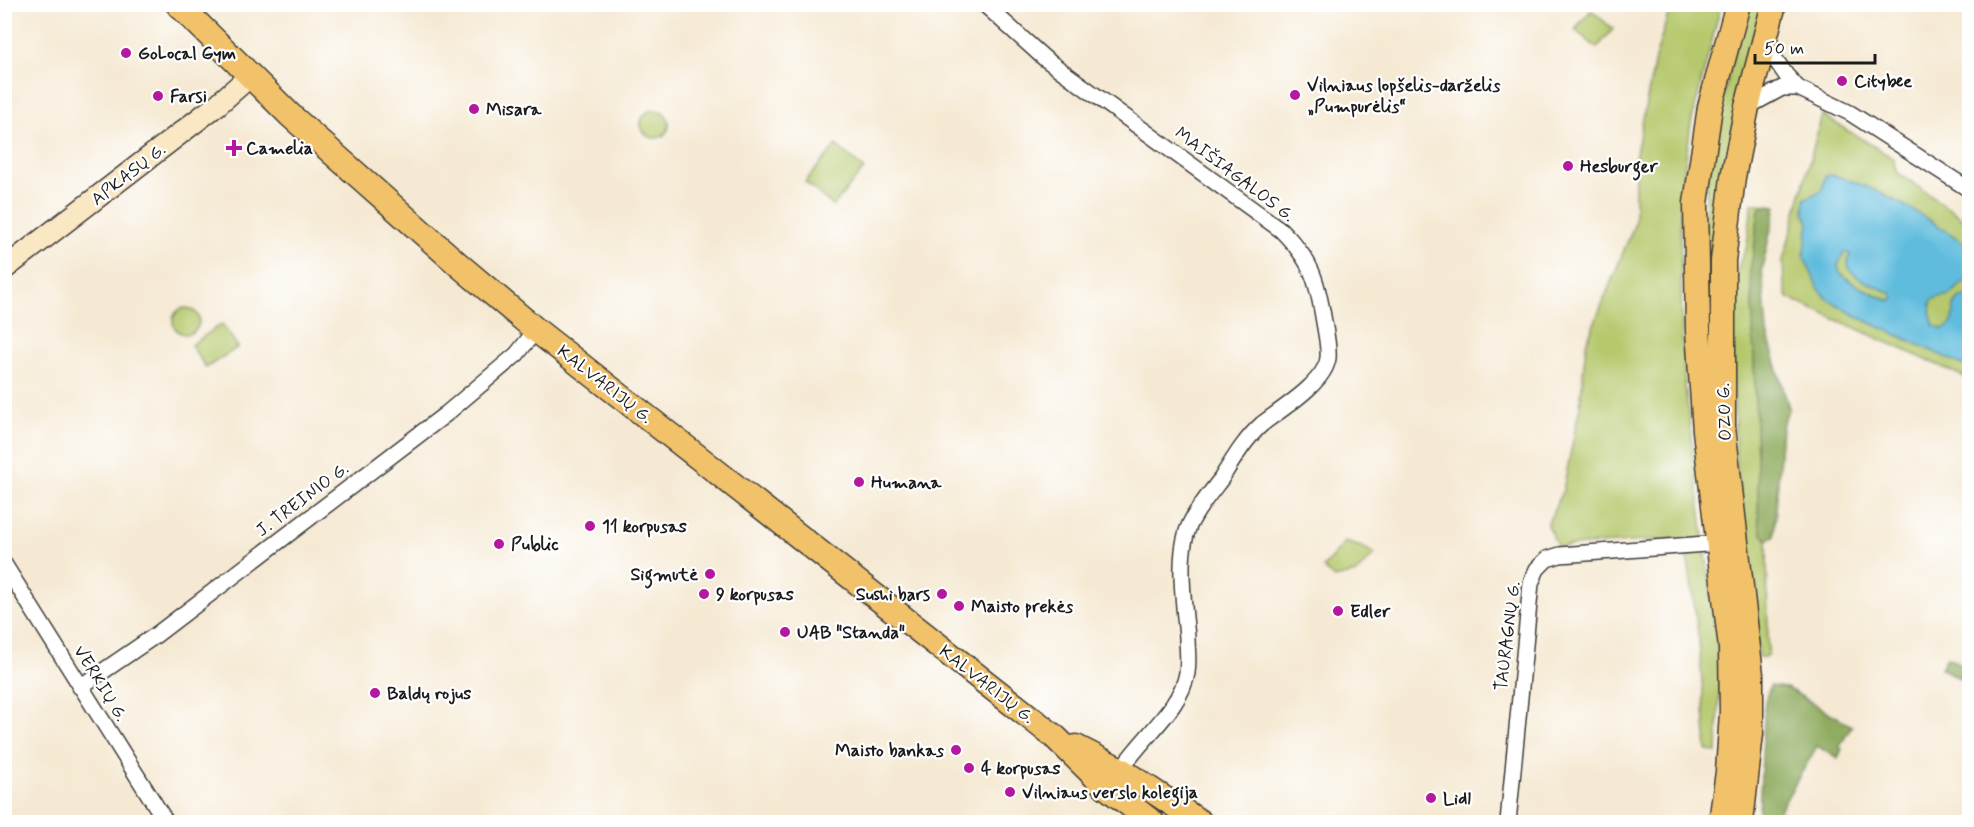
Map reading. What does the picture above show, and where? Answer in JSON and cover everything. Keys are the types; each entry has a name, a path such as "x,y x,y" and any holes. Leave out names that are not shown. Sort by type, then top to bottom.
{"main road":[{"name":"KALVARIJŲ G.","path":"178,4 250,76 370,187 536,330 1055,737 1105,786 1152,822"},
{"name":"OZO G.","path":"1721,822 1728,772 1732,712 1731,648 1705,431 1698,330 1696,203 1710,107 1738,4"},
{"name":"OZO G.","path":"1741,822 1751,733 1751,675 1723,427 1723,261 1733,177 1747,107 1774,4"},
{"name":"APKASŲ G.","path":"4,268 201,118 250,76"},
{"name":"KALVARIJŲ G.","path":"1055,737 1121,770 1200,822"}],"street":[{"name":"MAIŠIAGALOS G.","path":"984,4 1044,58 1281,230 1305,258 1320,294 1328,357 1325,370 1317,381 1248,438 1192,520 1186,533 1184,553 1183,583 1188,657 1186,679 1177,699 1121,770"},
{"path":"1764,43 1798,88"},
{"path":"1747,107 1782,88 1798,88 1850,113 1970,190"},
{"name":"J. TREINIO G.","path":"80,687 156,635 446,414 518,354 536,330"},
{"name":"TAURAGNŲ G.","path":"1509,822 1524,640 1531,583 1538,569 1547,559 1560,555 1719,543"},
{"name":"VERKIŲ G.","path":"4,564 166,822"}],"green space":[{"path":"1671,5 1721,5 1691,123 1680,216 1685,386 1720,680 1717,752 1707,751 1699,640 1685,538 1558,547 1547,525 1563,490 1580,406 1586,344 1635,223 1635,158 1655,59"},
{"path":"1746,5 1765,5 1711,371 1704,252 1708,160"},
{"path":"1591,10 1613,29 1597,48 1575,30"},
{"path":"655,110 665,114 669,124 665,134 655,138 645,134 641,124 645,114"},
{"path":"1822,115 1893,158 1896,171 1969,223 1969,379 1788,298 1784,283 1783,261"},
{"path":"836,145 864,169 833,206 805,182"},
{"path":"1752,203 1766,205 1759,210 1750,271 1759,522 1762,534 1767,540 1768,654 1764,658 1759,656 1736,461 1731,295 1747,246"},
{"path":"1766,205 1776,206 1762,269 1767,333 1789,408 1782,426 1774,537 1767,540 1762,534 1759,522 1750,271 1759,209"},
{"path":"186,308 196,311 199,321 196,331 186,334 176,331 173,321 176,311"},
{"path":"222,324 238,347 206,368 191,345"},
{"path":"1345,542 1375,554 1356,573 1334,578 1323,568"},
{"path":"1947,657 1969,668 1969,684 1941,668"},
{"path":"1770,686 1787,688 1852,726 1839,747 1842,749 1838,758 1817,746 1773,822 1759,813 1765,701"}],"water":[{"path":"1832,175 1868,187 1921,215 1969,246 1969,277 1950,295 1932,300 1930,310 1935,326 1943,329 1952,322 1954,305 1959,299 1969,295 1969,368 1860,318 1826,298 1817,286 1804,257 1809,223 1804,212 1805,199 1822,190 1825,176","holes":["1844,252 1850,254 1848,264 1852,272 1868,283 1891,293 1893,298 1890,301 1858,286 1840,273 1838,265"]}],"place":[{"name":"GoLocal Gym","path":"126,53"},
{"name":"Citybee","path":"1842,81"},
{"name":"Vilniaus lopšelis-darželis „Pumpurėlis“","path":"1295,95"},
{"name":"Farsi","path":"158,96"},
{"name":"Misara","path":"474,109"},
{"name":"Camelia","path":"234,148"},
{"name":"Hesburger","path":"1568,166"},
{"name":"Humana","path":"859,482"},
{"name":"11 korpusas","path":"590,526"},
{"name":"Public","path":"499,544"},
{"name":"Sigmutė","path":"710,574"},
{"name":"9 korpusas","path":"704,594"},
{"name":"Sushi bars","path":"942,594"},
{"name":"Maisto prekės","path":"959,606"},
{"name":"Edler","path":"1338,611"},
{"name":"UAB \"Standa\"","path":"785,632"},
{"name":"Baldų rojus","path":"375,693"},
{"name":"Maisto bankas","path":"956,750"},
{"name":"4 korpusas","path":"969,768"},
{"name":"Vilniaus verslo kolegija","path":"1010,792"},
{"name":"Lidl","path":"1431,798"}]}
